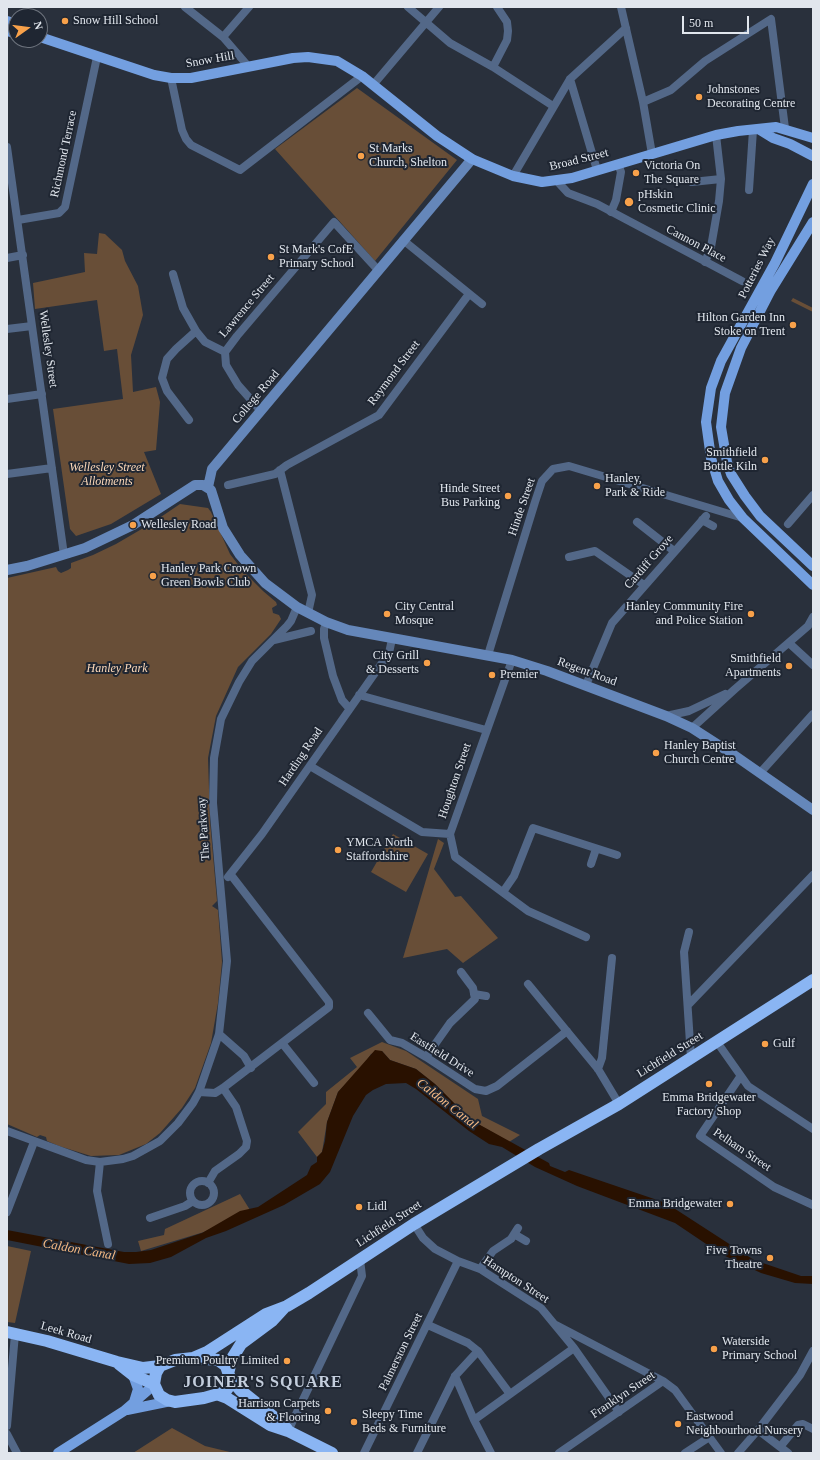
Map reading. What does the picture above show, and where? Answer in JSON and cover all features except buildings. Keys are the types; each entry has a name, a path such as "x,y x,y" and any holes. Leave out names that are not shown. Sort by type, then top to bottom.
{"highway":[{"name":"Lichfield Street","path":"193,1358 207,1352 266,1314 287,1306 414,1224 539,1149 619,1104 812,983"},
{"name":"Lichfield Street","path":"220,1395 228,1388 233,1356 241,1344 272,1321 287,1306"},
{"name":"Leek Road","path":"11,1333 47,1341 143,1368 160,1366 175,1360 193,1358"},
{"path":"193,1358 218,1360 230,1374 240,1390 275,1418 288,1431"},
{"name":"Leek Road","path":"118,1362 133,1375 154,1385"},
{"path":"160,1366 156,1373 154,1385 160,1395 171,1401 220,1395 270,1425 288,1431 332,1453"}],"main road":[{"name":"Snow Hill","path":"48,40 154,75 171,78 191,78 294,58 317,58"},
{"name":"Broad Street","path":"317,58 337,62 362,76 437,136 472,159 513,176 542,182 557,181 716,135 776,127 785,128 813,138"},
{"path":"756,130 813,156"},
{"name":"Potteries Way","path":"813,184 766,279 721,361 711,388 706,422 711,458 718,481 729,500 743,518 813,585"},
{"name":"Potteries Way","path":"813,222 772,290 741,348 725,393 721,427 727,462 745,496 760,516 813,566"},
{"path":"133,1375 138,1389 134,1402"},
{"path":"58,1453 124,1411 154,1385"},
{"path":"124,1411 171,1401"}],"street":[{"path":"185,7 223,37 248,66"},
{"path":"223,37 249,7"},
{"path":"408,7 425,23 450,42 493,67 553,106"},
{"path":"373,85 439,7"},
{"path":"493,67 507,40 508,31 507,22 497,7"},
{"path":"621,7 643,102 652,154"},
{"path":"643,102 671,90 705,61 771,19 785,128"},
{"path":"513,176 570,79 626,28"},
{"name":"Richmond Terrace","path":"18,220 59,213 65,207 96,57"},
{"path":"171,78 182,130 191,145 240,170 362,76"},
{"path":"570,79 597,170"},
{"path":"749,190 756,130"},
{"path":"705,262 711,247 717,223 720,180 716,135"},
{"name":"Wellesley Street","path":"7,147 64,555"},
{"name":"College Road","path":"208,487 212,469 472,159"},
{"path":"611,212 616,200 621,172 618,164"},
{"path":"692,182 720,180"},
{"name":"Cannon Place","path":"557,181 568,193 611,212 742,281"},
{"name":"Lawrence Street","path":"261,412 231,376 226,364 225,352 334,222 378,270"},
{"path":"403,240 482,304"},
{"path":"7,258 23,255"},
{"path":"173,274 183,308 196,331 205,342 225,352"},
{"name":"Raymond Street","path":"228,484 275,474 379,414 469,294"},
{"path":"7,329 32,326"},
{"path":"189,420 166,392 162,378 167,358 196,331"},
{"path":"7,399 42,394"},
{"name":"Hinde Street","path":"488,655 534,502 542,481 550,471 558,467 569,466 743,518"},
{"path":"7,474 52,468"},
{"path":"280,470 312,594 308,613"},
{"path":"7,570 85,548 133,525 195,485 200,484 208,487"},
{"name":"Regent Road","path":"208,487 214,495 224,528 240,555 265,582 297,607 308,613 326,622 348,630 512,660 586,685 666,716 692,728 813,810"},
{"path":"788,524 813,495"},
{"name":"Cardiff Grove","path":"586,685 612,623 704,518 713,526"},
{"path":"637,522 674,551"},
{"path":"569,557 595,551 644,585"},
{"name":"The Parkway","path":"7,1131 77,1158 100,1162 123,1159 133,1156 160,1141 185,1114 199,1092 219,1034 227,961 213,803 214,758 221,719 238,682 252,661 291,621 297,607"},
{"path":"692,728 810,625 813,617"},
{"path":"326,622 324,638 333,676 342,700 349,708"},
{"path":"274,640 311,632"},
{"name":"Harding Road","path":"220,882 231,875 310,766 349,708 389,653 392,639"},
{"path":"789,643 813,665"},
{"name":"Houghton Street","path":"512,660 450,834 455,857 528,911 586,937"},
{"path":"666,716 689,711 735,689"},
{"path":"359,696 486,730"},
{"path":"760,773 813,714"},
{"path":"310,766 422,832 450,834"},
{"path":"503,892 514,876 533,828 617,855"},
{"path":"591,864 596,849"},
{"path":"199,1092 215,1093 223,1088 251,1068 329,1006 329,1002 231,875"},
{"path":"688,1004 813,875"},
{"path":"689,932 684,952 692,1058"},
{"path":"598,1069 602,1058 612,958"},
{"path":"426,1057 450,1024 475,999 473,988 461,972"},
{"path":"528,984 598,1069 619,1104"},
{"path":"474,994 486,996"},
{"name":"Eastfield Drive","path":"368,1013 390,1040 402,1043 475,1089 486,1091 494,1089 567,1031"},
{"path":"219,1034 244,1056 251,1068"},
{"path":"717,1042 740,1077 748,1086 813,1129"},
{"path":"282,1043 314,1083"},
{"name":"Pelham Street","path":"740,1077 700,1136 774,1186 813,1206"},
{"path":"208,1183 215,1172 246,1147 247,1140 238,1112 223,1088"},
{"path":"7,1212 34,1142"},
{"path":"100,1162 97,1191 108,1244"},
{"path":"200,1181 208,1183 214,1193 211,1200 204,1204 193,1201 190,1191 194,1184 200,1181"},
{"path":"150,1218 186,1206 193,1201"},
{"name":"Hampton Street","path":"414,1224 422,1238 435,1249 458,1261 480,1269 541,1308 574,1348 619,1412"},
{"path":"480,1269 493,1251 511,1239 516,1231 526,1241"},
{"path":"288,1431 362,1276 360,1260"},
{"name":"Palmerston Street","path":"364,1453 458,1261"},
{"path":"428,1324 468,1343 478,1351 510,1394"},
{"path":"554,1324 663,1381"},
{"path":"7,1426 11,1333"},
{"path":"474,1420 574,1348"},
{"path":"417,1453 455,1376 478,1351"},
{"path":"738,1453 758,1430 800,1375 813,1351"},
{"path":"455,1376 474,1420 492,1453"},
{"name":"Franklyn Street","path":"559,1453 663,1381 675,1390 708,1438 721,1453"},
{"path":"780,1447 798,1425 803,1424 813,1429"},
{"path":"758,1430 788,1453"},
{"path":"7,1434 17,1453"},
{"path":"685,1453 708,1438"}],"green space":[{"path":"357,88 457,160 375,261 275,149"},
{"name":"Wellesley Street Allotments","path":"99,233 105,234 122,250 125,261 138,286 143,315 131,355 133,392 156,387 160,402 156,450 144,452 161,494 111,524 76,536 70,529 53,409 123,399 117,349 104,351 97,300 35,309 33,283 85,272 84,253 97,254"},
{"path":"793,298 813,308 813,312 791,301"},
{"name":"Hanley Park","path":"180,504 208,508 230,554 243,571 276,602 277,605 272,608 273,613 279,615 281,619 271,634 238,667 216,716 208,758 210,821 217,901 212,906 218,910 222,962 218,1003 211,1043 195,1088 182,1108 160,1133 146,1144 119,1155 91,1156 59,1146 47,1141 46,1137 40,1135 37,1137 7,1124 7,578 56,567 61,573 71,568 71,563 116,544 152,523"},
{"path":"393,834 428,854 406,892 371,872"},
{"path":"438,839 444,843 434,869 455,897 461,896 498,938 463,963 447,949 403,958"},
{"path":"382,1042 406,1051 478,1099 482,1116 520,1135 509,1142 471,1120 435,1084 416,1069 390,1060 382,1051 371,1054 363,1066 338,1092 327,1122 322,1152 317,1157 298,1132 326,1104 326,1092 357,1067 350,1058"},
{"path":"240,1194 250,1210 204,1232 141,1251 138,1241 164,1235 165,1229"},
{"path":"7,1246 31,1251 15,1323 7,1322"},
{"path":"172,1428 205,1446 234,1453 133,1453"}],"water":[{"name":"Caldon Canal","path":"375,1050 382,1051 390,1060 416,1069 435,1084 471,1120 549,1163 550,1166 565,1172 569,1170 666,1203 754,1260 801,1276 813,1276 813,1284 795,1283 761,1273 721,1254 675,1223 577,1186 535,1167 502,1147 489,1144 469,1131 416,1089 406,1083 386,1084 366,1095 353,1116 330,1172 320,1184 284,1205 226,1231 206,1238 171,1257 150,1263 129,1264 7,1240 7,1230 124,1252 136,1252 151,1250 202,1233 240,1211 258,1207 307,1175 311,1166 317,1162 317,1157 322,1152 325,1141 327,1122 338,1092"}],"place":[{"name":"Snow Hill School","path":"65,21"},
{"name":"Johnstones Decorating Centre","path":"699,97"},
{"name":"St Marks Church, Shelton","path":"361,156"},
{"name":"Victoria On The Square","path":"636,173"},
{"name":"pHskin Cosmetic Clinic","path":"629,202"},
{"name":"St Mark's CofE Primary School","path":"271,257"},
{"name":"Hilton Garden Inn Stoke on Trent","path":"793,325"},
{"name":"Smithfield Bottle Kiln","path":"765,460"},
{"name":"Hanley, Park & Ride","path":"597,486"},
{"name":"Hinde Street Bus Parking","path":"508,496"},
{"name":"Wellesley Road","path":"133,525"},
{"name":"Hanley Park Crown Green Bowls Club","path":"153,576"},
{"name":"City Central Mosque","path":"387,614"},
{"name":"Hanley Community Fire and Police Station","path":"751,614"},
{"name":"City Grill & Desserts","path":"427,663"},
{"name":"Smithfield Apartments","path":"789,666"},
{"name":"Premier","path":"492,675"},
{"name":"Hanley Baptist Church Centre","path":"656,753"},
{"name":"YMCA North Staffordshire","path":"338,850"},
{"name":"Gulf","path":"765,1044"},
{"name":"Emma Bridgewater Factory Shop","path":"709,1084"},
{"name":"Emma Bridgewater","path":"730,1204"},
{"name":"Lidl","path":"359,1207"},
{"name":"Five Towns Theatre","path":"770,1258"},
{"name":"Waterside Primary School","path":"714,1349"},
{"name":"Premium Poultry Limited","path":"287,1361"},
{"name":"Harrison Carpets & Flooring","path":"328,1411"},
{"name":"Sleepy Time Beds & Furniture","path":"354,1422"},
{"name":"Eastwood Neighbourhood Nursery","path":"678,1424"}],"district":[{"name":"JOINER'S SQUARE","path":"263,1383"}]}
